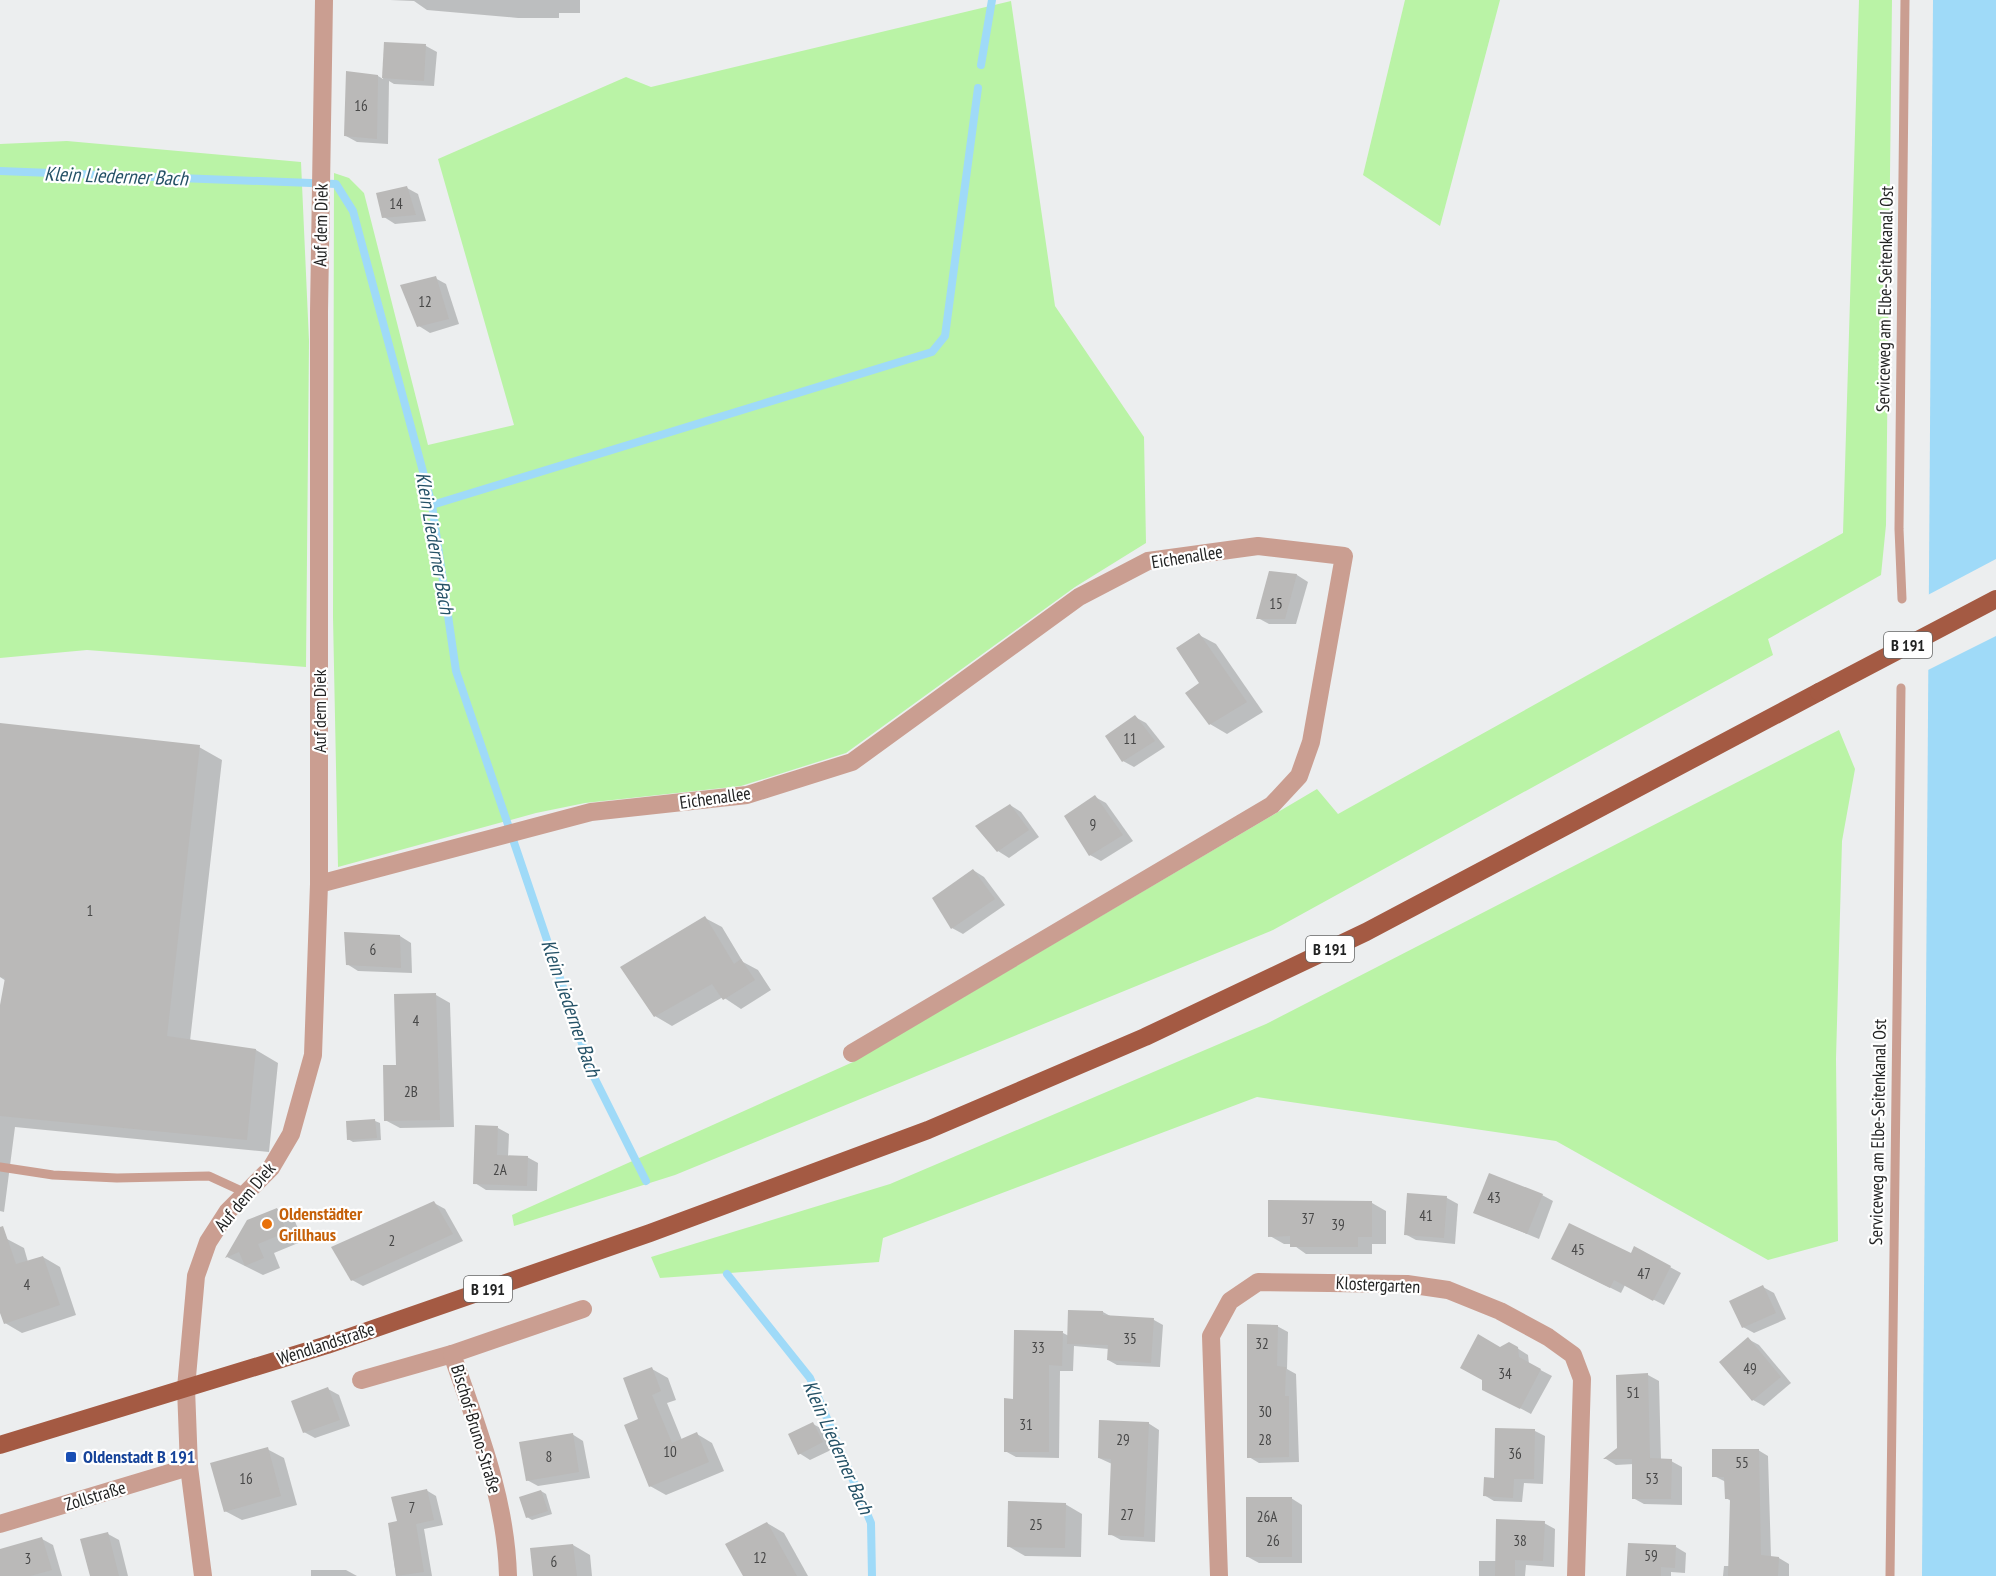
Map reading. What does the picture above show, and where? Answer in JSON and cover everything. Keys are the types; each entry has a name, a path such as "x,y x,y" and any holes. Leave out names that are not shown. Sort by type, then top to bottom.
{"main road":[{"name":"Wendlandstraße","path":"0,1445 327,1345 650,1233 928,1130 1145,1037 1366,932 1996,599"}],"street":[{"name":"Auf dem Diek","path":"203,1576 189,1467 186,1388 196,1276 208,1242 228,1211 271,1168 291,1134 313,1055 319,884 324,0"},
{"name":"Eichenallee","path":"319,884 591,812 747,795 852,762 1079,597 1148,561 1258,546 1344,556 1311,742 1299,776 1272,805 852,1053"},
{"name":"Klostergarten","path":"1218,1576 1211,1336 1230,1301 1258,1282 1407,1284 1448,1290 1500,1311 1548,1337 1573,1355 1582,1379 1576,1576"},
{"name":"Bischof-Bruno-Straße","path":"361,1380 452,1354 583,1309"},
{"name":"Bischof-Bruno-Straße","path":"452,1354 495,1479 507,1545 508,1576"},
{"name":"Zollstraße","path":"0,1524 189,1467"}],"lane":[{"name":"Serviceweg am Elbe-Seitenkanal Ost","path":"1902,599 1899,529 1905,0"},
{"name":"Serviceweg am Elbe-Seitenkanal Ost","path":"1890,1576 1901,688"},
{"path":"0,1167 53,1175 95,1177 209,1176 246,1193"}],"green space":[{"path":"1405,0 1500,0 1440,226 1363,175"},
{"path":"1859,0 1892,0 1886,525 1881,575 1768,639 1773,655 1273,930 675,1175 514,1226 512,1215 853,1062 1317,789 1338,814 1843,533"},
{"path":"1011,1 1055,306 1144,437 1146,543 1075,587 846,753 741,786 585,803 536,813 338,867 333,617 334,173 349,178 364,193 428,445 514,425 438,159 626,77 651,87"},
{"path":"67,141 301,162 309,341 306,667 87,650 0,658 0,144"},
{"path":"1839,730 1855,769 1842,841 1836,1059 1838,1241 1768,1260 1556,1141 1257,1097 883,1238 879,1262 660,1278 651,1257 890,1184 1266,1024"}],"water":[{"path":"1933,0 1996,0 1996,1576 1922,1576"}],"pier":[{"path":"1996,559 1996,636 1924,672 1924,597"}],"building":[{"path":"384,42 426,44 424,81 382,78"},
{"path":"346,71 378,75 377,139 344,136"},
{"path":"407,186 416,215 382,218 376,193"},
{"path":"436,276 449,319 417,327 400,285"},
{"path":"1269,571 1297,574 1285,619 1256,619"},
{"path":"1199,633 1247,702 1209,725 1185,693 1199,683 1176,648"},
{"path":"1135,715 1155,741 1122,762 1105,736"},
{"path":"0,723 200,745 167,1036 256,1049 247,1140 0,1116 0,1005 5,978 0,977"},
{"path":"1095,795 1123,835 1089,856 1064,816"},
{"path":"1010,804 1029,830 997,852 975,826"},
{"path":"973,869 995,899 951,929 932,898"},
{"path":"705,916 734,964 741,959 755,980 723,1000 712,984 654,1017 620,967"},
{"path":"344,932 400,935 401,968 346,965"},
{"path":"436,993 440,1120 384,1121 383,1065 396,1065 394,994"},
{"path":"375,1119 377,1138 347,1140 346,1121"},
{"path":"475,1125 498,1126 497,1155 528,1156 527,1186 473,1184"},
{"path":"1489,1173 1543,1194 1527,1234 1473,1213"},
{"path":"1407,1193 1447,1196 1444,1238 1404,1235"},
{"path":"1268,1200 1372,1201 1372,1237 1358,1237 1358,1247 1290,1247 1290,1236 1268,1237"},
{"path":"434,1201 453,1234 351,1281 331,1247"},
{"path":"277,1208 287,1232 258,1244 264,1258 245,1266 239,1252 225,1258 247,1220"},
{"path":"1569,1223 1631,1253 1634,1246 1671,1266 1653,1301 1614,1280 1610,1288 1551,1259"},
{"path":"3,1226 16,1264 43,1256 60,1305 4,1324 0,1313 0,1227"},
{"path":"1763,1285 1776,1313 1742,1328 1729,1301"},
{"path":"1068,1310 1103,1311 1103,1315 1154,1318 1151,1363 1107,1360 1108,1345 1067,1344"},
{"path":"1247,1324 1278,1325 1277,1366 1286,1367 1285,1396 1289,1396 1289,1457 1247,1458"},
{"path":"1014,1330 1063,1331 1062,1366 1049,1365 1049,1452 1004,1452 1004,1398 1013,1399"},
{"path":"1478,1334 1500,1347 1509,1342 1518,1347 1519,1357 1541,1369 1520,1409 1482,1390 1482,1380 1460,1368"},
{"path":"1748,1337 1781,1377 1752,1401 1719,1362"},
{"path":"652,1367 661,1391 652,1395 672,1443 697,1432 709,1462 649,1487 624,1425 638,1419 623,1378"},
{"path":"1648,1373 1650,1458 1672,1459 1671,1499 1632,1499 1632,1459 1603,1459 1617,1448 1616,1375"},
{"path":"328,1387 340,1420 303,1433 291,1401"},
{"path":"1099,1420 1149,1422 1144,1537 1108,1535 1111,1459 1098,1458"},
{"path":"813,1422 823,1442 798,1455 788,1434"},
{"path":"1495,1428 1535,1429 1534,1479 1514,1479 1513,1498 1483,1496 1484,1477 1494,1478"},
{"path":"573,1433 579,1472 526,1481 519,1442"},
{"path":"268,1447 281,1496 224,1512 210,1463"},
{"path":"1712,1449 1759,1449 1761,1555 1779,1557 1778,1576 1728,1576 1730,1499 1725,1499 1724,1477 1712,1477"},
{"path":"427,1489 434,1520 416,1524 424,1572 396,1576 388,1523 397,1521 391,1497"},
{"path":"541,1490 548,1511 526,1518 519,1497"},
{"path":"1246,1497 1292,1497 1292,1557 1246,1557"},
{"path":"1008,1501 1066,1503 1065,1548 1007,1547"},
{"path":"1496,1519 1545,1521 1543,1561 1515,1560 1515,1576 1495,1576"},
{"path":"767,1522 797,1576 743,1576 725,1544"},
{"path":"108,1532 119,1576 90,1576 80,1539"},
{"path":"42,1537 52,1570 30,1576 0,1576 0,1549"},
{"path":"1628,1543 1676,1545 1675,1568 1661,1567 1661,1576 1626,1576"},
{"path":"573,1544 577,1576 533,1576 530,1548"}],"waterway":[{"path":"981,65 992,0"},
{"path":"432,505 932,352 945,336 978,88"},
{"name":"Klein Liederner Bach","path":"0,171 336,184 353,211 432,505 456,671 592,1073 646,1181"},
{"name":"Klein Liederner Bach","path":"727,1274 810,1378 871,1523 872,1576"}],"place":[{"name":"Oldenstädter Grillhaus","path":"267,1224"},
{"name":"Oldenstadt B 191","path":"71,1457"}]}
